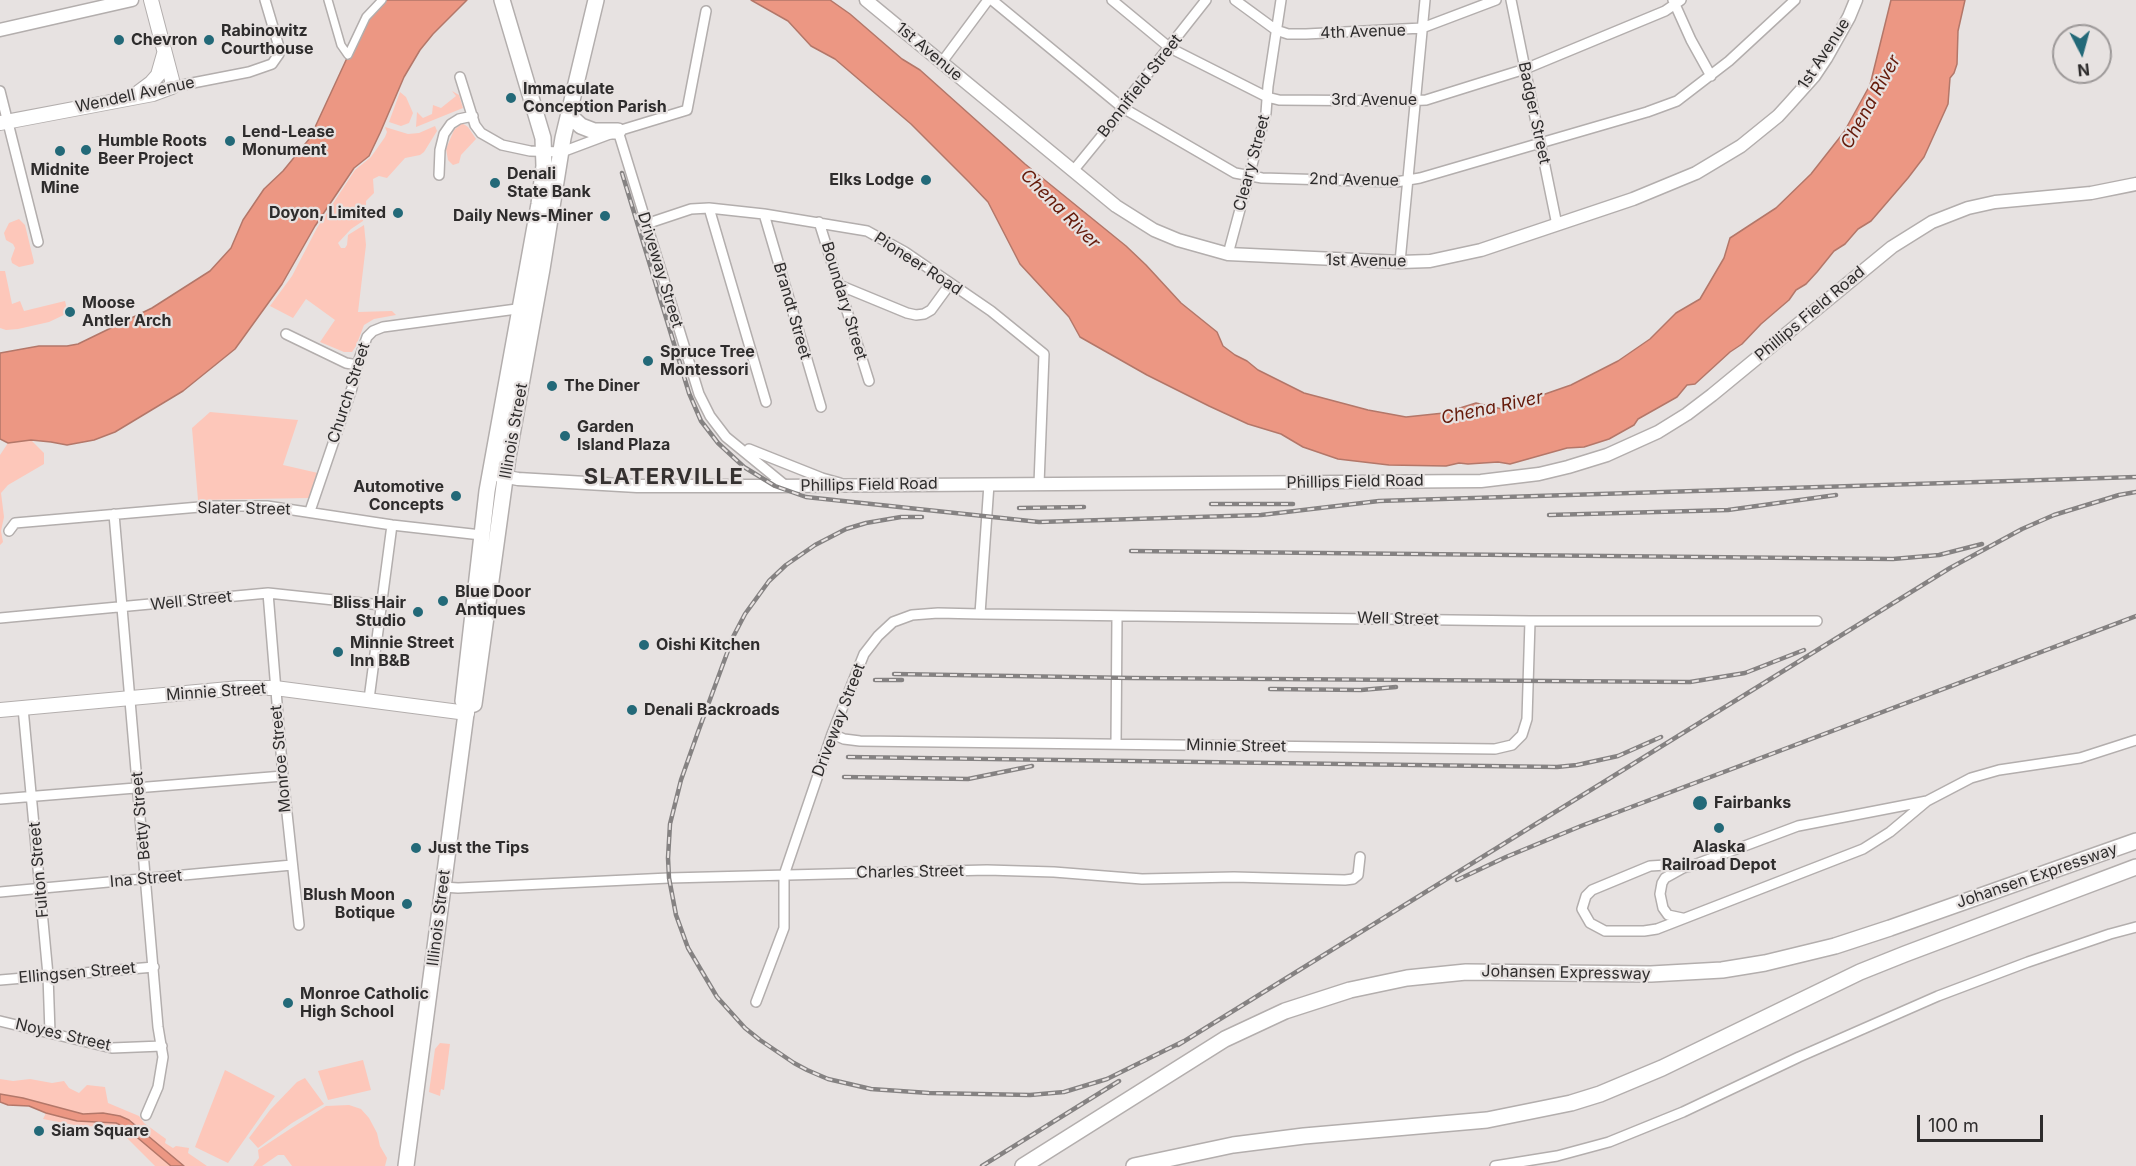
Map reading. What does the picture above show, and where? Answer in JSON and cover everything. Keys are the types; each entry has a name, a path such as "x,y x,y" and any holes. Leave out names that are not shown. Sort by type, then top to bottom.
{"main road":[{"path":"151,0 172,87"},
{"name":"Illinois Street","path":"406,1166 467,710 463,701 482,535 536,307 569,115 596,0"},
{"name":"Illinois Street","path":"467,710 474,704 497,475 518,309 539,204 544,151 543,138 503,4"},
{"path":"133,96 158,75 164,54"},
{"name":"Wendell Avenue","path":"4,122 163,92 172,87"},
{"path":"569,115 581,126 594,131 618,131"},
{"name":"Minnie Street","path":"0,710 240,688 275,688 467,710"},
{"name":"Johansen Expressway","path":"1023,1166 1225,1039 1284,1011 1350,990 1407,978 1466,972 1651,974 1722,970 1765,963 1835,946 1879,932 2136,841"},
{"name":"Johansen Expressway","path":"1134,1166 1233,1145 1304,1136 1487,1120 1541,1110 1590,1097 1662,1068 1878,965 2136,867"}],"street":[{"path":"0,30 132,0"},
{"name":"Wendell Avenue","path":"172,87 269,67 279,54 279,47 265,0"},
{"path":"328,0 341,45 348,55 366,17 382,0"},
{"name":"1st Avenue","path":"866,0 1116,206 1145,226 1178,240 1228,254 1400,262 1430,261 1481,250 1678,182 1696,173 1747,141 1778,116 1814,76 1844,27 1856,0"},
{"path":"942,62 990,0"},
{"name":"2nd Avenue","path":"990,0 1123,108 1222,166 1235,172 1262,178 1331,181 1409,181 1664,107 1677,101 1711,76 1795,0"},
{"name":"3rd Avenue","path":"1112,0 1170,48 1267,98 1416,101 1426,100 1525,69 1676,2"},
{"name":"Bonnifield Street","path":"1073,171 1206,0"},
{"name":"4th Avenue","path":"1235,0 1276,30 1288,34 1422,28 1496,0"},
{"name":"Cleary Street","path":"1228,254 1266,113 1281,0"},
{"path":"1400,262 1425,0"},
{"name":"Badger Street","path":"1511,0 1557,225"},
{"path":"1676,2 1711,76"},
{"path":"460,77 472,116 481,133 502,145 530,151 562,152 618,131 687,110 706,11"},
{"path":"0,91 4,122 38,242"},
{"path":"439,175 440,150 444,134 451,124 459,119 472,116"},
{"name":"Driveway Street","path":"618,131 699,394 710,416 726,437 786,486"},
{"name":"Phillips Field Road","path":"497,475 518,479 637,486 1480,481 1517,477 1568,467 1628,446 1658,432 1712,395 1892,247 1932,222 1981,205 2008,200 2104,192 2136,184"},
{"path":"709,208 766,402"},
{"name":"Pioneer Road","path":"646,224 691,209 709,208 819,222 867,231 905,252 991,311 1044,354 1039,484"},
{"name":"Brandt Street","path":"764,214 821,407"},
{"name":"Boundary Street","path":"819,222 868,381"},
{"path":"839,285 916,315 931,310 950,284"},
{"name":"Church Street","path":"310,511 367,337 373,331 383,327 536,307"},
{"path":"286,334 357,366"},
{"name":"Driveway Street","path":"726,437 770,458 822,478 849,485"},
{"path":"980,614 989,484"},
{"name":"Slater Street","path":"9,531 15,523 211,506 267,506 392,525 482,535"},
{"name":"Betty Street","path":"114,514 158,1027 163,1057 158,1087 146,1115"},
{"path":"369,699 392,525"},
{"name":"Well Street","path":"0,618 268,593 381,605"},
{"name":"Monroe Street","path":"268,593 283,776 299,925"},
{"name":"Driveway Street","path":"756,1002 784,928 784,875 832,734 864,654 893,622 912,615 980,614"},
{"name":"Well Street","path":"980,614 1530,621 1817,621"},
{"path":"1116,744 1117,616"},
{"name":"Minnie Street","path":"832,734 844,739 860,741 1495,749 1512,746 1522,735 1527,719 1530,621"},
{"name":"Fulton Street","path":"23,708 48,975 50,1033"},
{"path":"1683,868 1657,865 1599,886 1586,896 1582,909 1590,923 1605,931 1650,930 1863,849 1890,832 1927,801 1964,781 1987,773 2080,758 2136,740"},
{"path":"0,799 283,776"},
{"path":"1686,918 1677,919 1668,915 1663,908 1660,894 1665,878 1683,868 1805,824 1927,801"},
{"name":"Charles Street","path":"443,887 669,878 987,870 1054,872 1142,879 1234,877 1345,880 1353,879 1358,875 1360,857"},
{"name":"Ina Street","path":"0,892 292,865"},
{"path":"1495,1166 1557,1156 1609,1142 1683,1112 1799,1057 1938,996 2110,933 2136,927"},
{"name":"Ellingsen Street","path":"0,980 154,967"},
{"name":"Noyes Street","path":"0,1021 112,1048 162,1046"}],"shaded area":[{"path":"452,91 459,95 463,108 416,127 417,112 423,118 432,114 433,105 441,108 456,96"},
{"path":"400,92 406,97 413,113 409,123 401,126 389,122"},
{"path":"462,123 468,127 476,139 461,155 459,163 453,165 448,160 446,149 454,130"},
{"path":"435,126 437,131 424,152 405,158 387,178 379,176 373,179 374,193 366,201 363,221 351,229 338,243 341,248 345,248 348,235 364,225 366,245 358,312 392,311 396,315 374,319 364,325 352,352 344,352 320,342 335,320 306,299 293,318 270,306 292,276 317,228 355,170 371,157 385,137 387,132 385,127 408,134 419,133"},
{"path":"19,219 25,225 34,262 19,267 12,263 15,248 6,240 4,233 9,223"},
{"path":"0,271 5,271 12,304 20,301 24,311 65,301 68,313 49,322 18,329 0,328"},
{"path":"210,412 298,420 283,465 318,473 309,498 198,500 192,428"},
{"path":"31,440 44,453 44,464 8,485 1,493 4,517 1,531 3,542 0,545 0,455 8,443"},
{"path":"440,1043 450,1044 444,1090 441,1089 440,1096 429,1092 435,1049"},
{"path":"363,1060 371,1090 328,1100 318,1071"},
{"path":"225,1070 275,1096 228,1163 195,1147"},
{"path":"305,1078 324,1104 292,1123 258,1148 249,1138 270,1110 297,1082"},
{"path":"0,1079 13,1081 30,1079 52,1083 64,1081 69,1088 79,1093 87,1085 105,1087 108,1103 139,1116 144,1123 166,1139 165,1143 173,1148 176,1146 189,1148 188,1153 207,1166 184,1166 120,1116 103,1113 83,1114 0,1094"},
{"path":"349,1105 361,1109 369,1118 387,1158 385,1166 292,1166 284,1155 278,1155 262,1166 253,1166 259,1158 258,1150 326,1106"},
{"path":"46,1113 77,1121 116,1123 126,1128 171,1166 155,1166 127,1138 113,1128 74,1125 43,1119"}],"water":[{"path":"382,0 467,0 420,50 404,77 369,156 354,168 315,226 282,284 235,349 183,391 115,432 94,440 67,445 31,440 8,443 0,439 0,353 39,346 78,344 152,308 210,271 231,248 243,220 264,189 283,171 310,138 366,17"},
{"name":"Chena River","path":"751,0 830,0 850,14 902,59 920,70 1025,164 1126,246 1181,303 1217,332 1223,346 1235,355 1258,370 1304,393 1368,410 1406,417 1444,413 1476,403 1502,409 1571,385 1618,361 1650,339 1676,313 1700,299 1724,258 1730,238 1776,208 1811,174 1844,132 1870,85 1891,0 1965,0 1958,31 1957,64 1950,78 1948,104 1924,157 1871,221 1858,229 1845,244 1834,251 1806,284 1796,290 1789,300 1742,344 1695,384 1687,385 1677,397 1609,439 1510,464 1459,463 1446,466 1389,465 1338,459 1303,447 1281,434 1248,424 1209,406 1147,375 1080,337 1069,317 1020,264 988,202 969,182 911,124 835,59 811,46 788,21"},
{"path":"0,1094 83,1114 103,1113 120,1116 129,1120 184,1166 171,1166 126,1128 116,1123 77,1121 29,1106 8,1105 0,1102"}],"railway":[{"path":"622,173 689,393 701,421 718,443 744,467 775,486 806,497 1039,522 1261,515 1379,501 2136,477"},
{"path":"1178,1045 1950,568 2022,529 2054,515 2136,492"},
{"path":"1549,515 1728,510 1836,495"},
{"path":"1211,504 1293,504"},
{"path":"1019,508 1084,507"},
{"path":"922,517 901,517 866,523 846,529 815,545 786,565 769,581 745,614 733,637 698,732 681,780 670,824 669,878 676,915 688,948 717,997 745,1028 760,1040 807,1070 828,1079 871,1089 929,1093 1030,1095 1064,1092 1107,1079 1184,1041"},
{"path":"1131,551 1893,559 1939,555 1982,544"},
{"path":"1457,880 1581,826 2136,616"},
{"path":"894,674 1690,682 1745,673 1804,650"},
{"path":"875,680 902,680"},
{"path":"1270,689 1361,690 1396,687"},
{"path":"848,757 1557,767 1618,756 1661,737"},
{"path":"844,777 968,779 1032,766"},
{"path":"982,1166 1119,1081"}],"place":[{"name":"Chevron","path":"119,40"},
{"name":"Rabinowitz Courthouse","path":"209,40"},
{"name":"Immaculate Conception Parish","path":"511,98"},
{"name":"Lend-Lease Monument","path":"230,141"},
{"name":"Humble Roots Beer Project","path":"86,150"},
{"name":"Midnite Mine","path":"60,151"},
{"name":"Elks Lodge","path":"926,180"},
{"name":"Denali State Bank","path":"495,183"},
{"name":"Doyon, Limited","path":"398,213"},
{"name":"Daily News-Miner","path":"605,216"},
{"name":"Moose Antler Arch","path":"70,312"},
{"name":"Spruce Tree Montessori","path":"648,361"},
{"name":"The Diner","path":"552,386"},
{"name":"Garden Island Plaza","path":"565,436"},
{"name":"Automotive Concepts","path":"456,496"},
{"name":"Blue Door Antiques","path":"443,601"},
{"name":"Bliss Hair Studio","path":"418,612"},
{"name":"Oishi Kitchen","path":"644,645"},
{"name":"Minnie Street Inn B&B","path":"338,652"},
{"name":"Denali Backroads","path":"632,710"},
{"name":"Fairbanks","path":"1700,803"},
{"name":"Alaska Railroad Depot","path":"1719,828"},
{"name":"Just the Tips","path":"416,848"},
{"name":"Blush Moon Botique","path":"407,904"},
{"name":"Monroe Catholic High School","path":"288,1003"},
{"name":"Siam Square","path":"39,1131"}],"district":[{"name":"SLATERVILLE","path":"664,477"}]}
